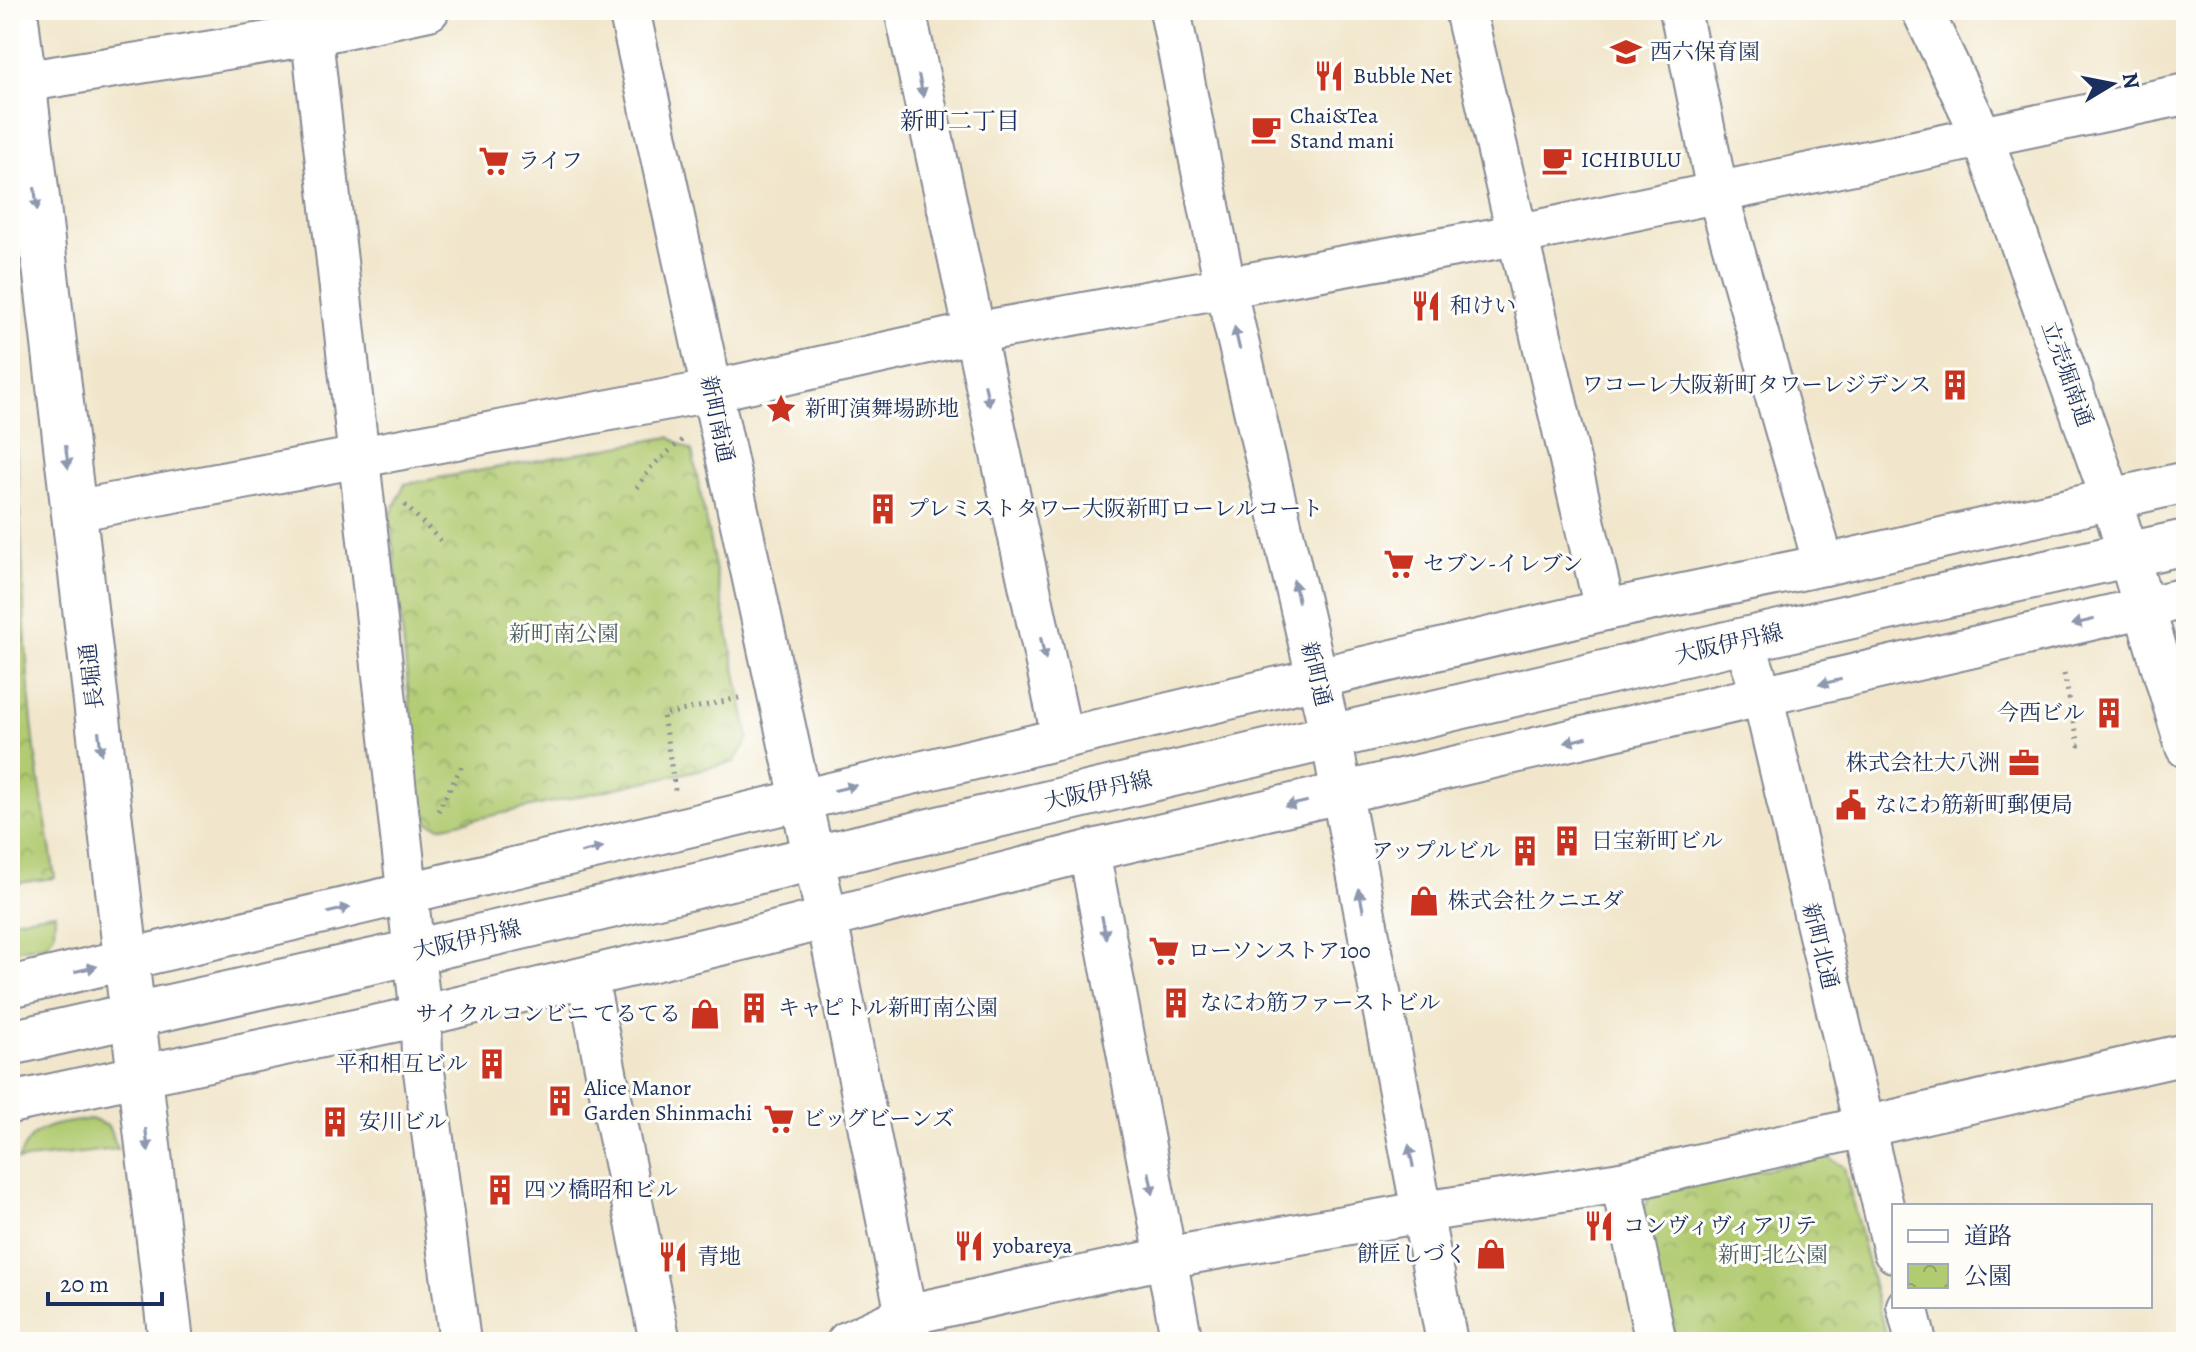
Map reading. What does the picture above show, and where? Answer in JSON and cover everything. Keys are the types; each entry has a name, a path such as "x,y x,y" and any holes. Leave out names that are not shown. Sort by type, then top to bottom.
{"main road":[{"name":"長堀通","path":"15,10 171,1342"},
{"name":"大阪伊丹線","path":"10,1043 414,952 805,829 1331,737 1744,640 2186,542"}],"street":[{"path":"22,82 310,22 429,10"},
{"name":"新町南通","path":"629,10 827,919 909,1328"},
{"path":"905,10 1062,737"},
{"name":"新町通","path":"1170,10 1225,286 1331,737 1447,1342"},
{"path":"1465,10 1605,610"},
{"path":"1680,10 1717,191 1824,565"},
{"name":"立売堀南通","path":"1922,10 1983,138 2111,498 2186,747"},
{"path":"310,22 356,458 421,1016 422,1056 460,1342"},
{"path":"73,511 711,391 973,333 1516,235 2186,94"},
{"path":"10,987 407,895 805,829 1062,737 1605,610 1824,565 2186,482"},
{"path":"10,1103 421,1016 827,919 1089,851 2186,598"},
{"name":"新町北通","path":"1744,640 1763,698 1892,1244"},
{"path":"1089,851 1182,1342"},
{"path":"587,977 660,1342"},
{"path":"847,1342 1165,1258 1422,1212 1621,1182 2186,1054"},
{"path":"1621,1182 1656,1342"},
{"path":"1908,1308 1916,1342"}],"path":[{"path":"637,488 652,466 683,439"},
{"path":"403,503 443,543"},
{"path":"2064,674 2079,745 2084,743"},
{"path":"675,791 663,715 747,696"},
{"path":"431,824 464,762"}],"green space":[{"path":"10,382 18,471 26,651 38,774 55,878 10,884"},
{"name":"新町南公園","path":"669,437 692,451 749,738 734,762 440,827 422,820 390,516 405,484"},
{"path":"55,913 54,933 47,944 10,951 10,920"},
{"path":"91,1119 108,1126 118,1149 18,1160 38,1132 56,1125"},
{"name":"新町北公園","path":"1828,1157 1844,1167 1887,1342 1668,1342 1640,1214 1653,1191"}],"place":[{"name":"西六保育園","path":"1626,52"},
{"name":"Bubble Net","path":"1329,76"},
{"name":"Chai&Tea Stand mani","path":"1266,129"},
{"name":"ICHIBULU","path":"1557,160"},
{"name":"ライフ","path":"494,161"},
{"name":"和けい","path":"1426,306"},
{"name":"ワコーレ大阪新町タワーレジデンス","path":"1955,385"},
{"name":"新町演舞場跡地","path":"781,409"},
{"name":"プレミストタワー大阪新町ローレルコート","path":"883,509"},
{"name":"セブン-イレブン","path":"1399,564"},
{"name":"今西ビル","path":"2109,713"},
{"name":"株式会社大八洲","path":"2024,763"},
{"name":"なにわ筋新町郵便局","path":"1851,805"},
{"name":"日宝新町ビル","path":"1567,841"},
{"name":"アップルビル","path":"1525,851"},
{"name":"株式会社クニエダ","path":"1424,901"},
{"name":"ローソンストア100","path":"1164,951"},
{"name":"なにわ筋ファーストビル","path":"1176,1003"},
{"name":"キャピトル新町南公園","path":"754,1008"},
{"name":"サイクルコンビニ てるてる","path":"705,1014"},
{"name":"平和相互ビル","path":"492,1064"},
{"name":"Alice Manor Garden Shinmachi","path":"560,1101"},
{"name":"ビッグビーンズ","path":"779,1119"},
{"name":"安川ビル","path":"335,1122"},
{"name":"四ツ橋昭和ビル","path":"500,1190"},
{"name":"コンヴィヴィアリテ","path":"1599,1226"},
{"name":"yobareya","path":"969,1246"},
{"name":"餅匠しづく","path":"1491,1254"},
{"name":"青地","path":"673,1257"}],"district":[{"name":"新町二丁目","path":"960,121"}]}
